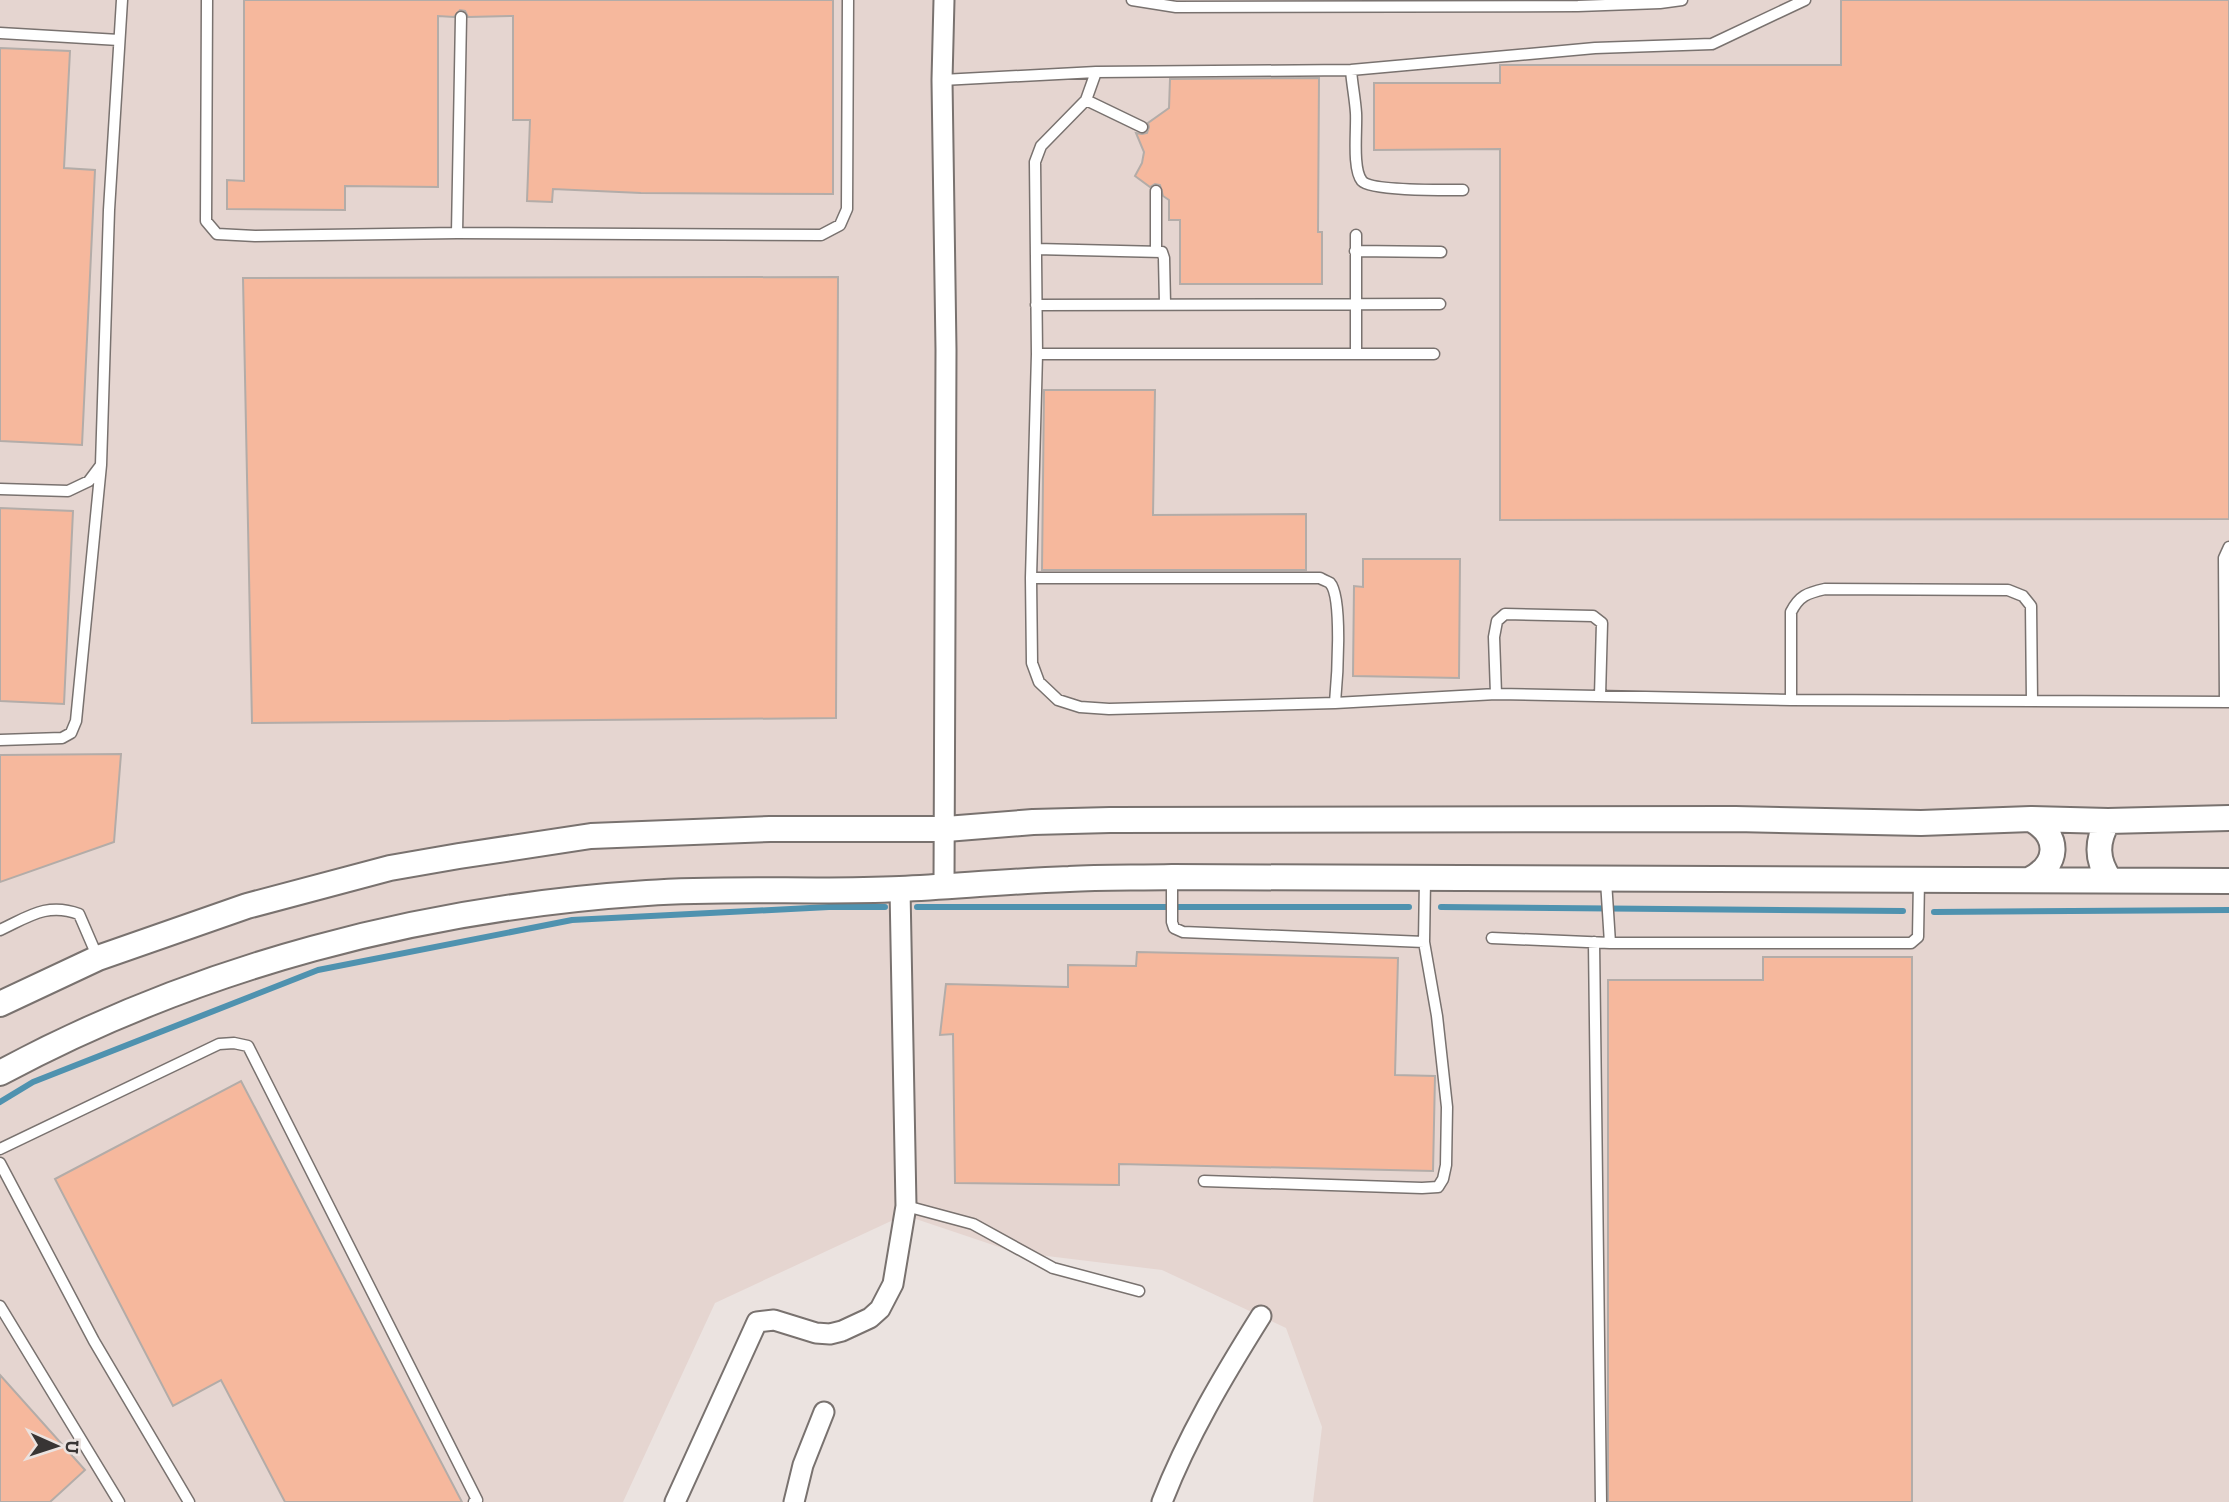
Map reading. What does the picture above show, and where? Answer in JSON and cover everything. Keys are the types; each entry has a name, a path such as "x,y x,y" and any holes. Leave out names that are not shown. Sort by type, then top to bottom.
{"street":[{"path":"944,0 944,885"},
{"path":"0,1004 98,958 247,906 390,868 592,836 770,829 946,829 1033,822 1110,820 1735,819 1921,822 2229,818"},
{"path":"2029,880 2041,874 2049,864 2053,850 2050,837 2043,826 2031,819"},
{"path":"2108,821 2102,832 2099,857 2110,880"},
{"path":"0,1073 127,1011 215,977 327,944 549,902 628,894 900,889 1071,878 1172,887 1292,879 1425,877 1607,890 1919,879 2229,881"},
{"path":"675,1502 757,1322 774,1320 800,1329 830,1334 870,1318 880,1310 893,1284 906,1206 900,889"},
{"path":"1162,1502 1172,1477 1217,1392 1261,1316"},
{"path":"794,1502 803,1465 824,1412"}],"lane":[{"path":"0,740 62,738 71,733 76,721 101,465 110,210 122,0"},
{"path":"207,0 206,221 217,234 230,236 457,233 821,235 840,225 847,209 848,0"},
{"path":"1132,0 1176,7 1578,6 1682,0"},
{"path":"1198,7 1214,0"},
{"path":"942,80 1096,72 1350,70 1595,48 1712,44 1805,0"},
{"path":"457,233 461,17"},
{"path":"0,33 119,40"},
{"path":"1350,70 1356,112 1357,169 1361,181 1382,188 1463,190"},
{"path":"1096,72 1086,100 1041,146 1035,162 1037,354 1031,578 1032,663 1039,682 1058,700 1109,709 1335,703 1496,694 1791,700 2227,702 2224,558 2229,547"},
{"path":"1086,100 1142,127"},
{"path":"1156,191 1156,251"},
{"path":"1356,234 1356,354"},
{"path":"1036,249 1162,252 1165,304"},
{"path":"1355,251 1441,252"},
{"path":"1036,305 1440,304"},
{"path":"1037,354 1434,354"},
{"path":"0,489 68,491 89,481 101,465"},
{"path":"1031,578 1320,578 1330,583 1334,592 1338,638 1335,703"},
{"path":"1791,700 1791,612 1797,600 1807,593 1825,589 2008,590 2023,596 2031,606 2032,701"},
{"path":"1496,694 1494,637 1497,621 1505,614 1518,612 1593,616 1602,623 1600,696"},
{"path":"1204,1181 1438,1187 1446,1165 1447,1107 1437,1016 1424,942 1425,877"},
{"path":"1492,938 1610,943 1911,943 1918,937 1919,879"},
{"path":"1172,887 1174,928 1183,932 1424,942"},
{"path":"1607,890 1610,943"},
{"path":"0,930 43,910 70,911 79,914 98,958"},
{"path":"1594,942 1601,1502"},
{"path":"0,1149 219,1044 248,1046 444,1432 477,1500 474,1502"},
{"path":"0,1163 94,1340 189,1502"},
{"path":"906,1206 973,1224 1053,1268 1139,1291"},
{"path":"0,1306 119,1502"}],"shaded area":[{"path":"0,0 2229,0 2229,1502 1313,1502 1322,1427 1286,1328 1162,1270 1014,1252 904,1215 715,1303 623,1502 0,1502"}],"building":[{"path":"244,0 833,0 833,194 641,193 553,189 552,202 527,201 530,120 513,120 513,16 468,17 465,11 460,10 454,17 438,16 438,187 345,186 345,210 227,209 227,180 244,181"},
{"path":"1841,0 2229,0 2229,519 1500,520 1500,149 1374,150 1374,83 1500,83 1500,65 1841,65"},
{"path":"0,48 70,51 64,168 95,170 82,445 0,441"},
{"path":"1319,78 1318,232 1322,232 1322,284 1180,284 1180,220 1169,220 1169,200 1163,196 1160,185 1150,187 1135,176 1144,152 1136,133 1147,133 1148,123 1169,108 1170,79"},
{"path":"838,277 836,718 252,723 243,278"},
{"path":"1044,390 1155,390 1153,515 1306,514 1306,570 1042,570"},
{"path":"0,508 73,511 64,704 0,701"},
{"path":"1363,559 1460,559 1459,678 1353,676 1354,586 1363,587"},
{"path":"121,754 114,842 0,882 0,755"},
{"path":"1137,952 1398,958 1395,1075 1435,1076 1433,1171 1119,1164 1119,1185 955,1183 953,1034 940,1035 946,984 1068,987 1068,965 1136,966"},
{"path":"1763,957 1912,957 1912,1502 1608,1502 1608,980 1763,980"},
{"path":"241,1081 462,1502 285,1502 221,1380 173,1406 55,1179"},
{"path":"0,1375 85,1470 50,1502 0,1502"}],"waterway":[{"path":"0,1102 33,1082 318,970 572,920 829,907 885,907"},
{"path":"917,907 1409,907"},
{"path":"1441,907 1903,911"},
{"path":"1934,912 2229,910"}]}
